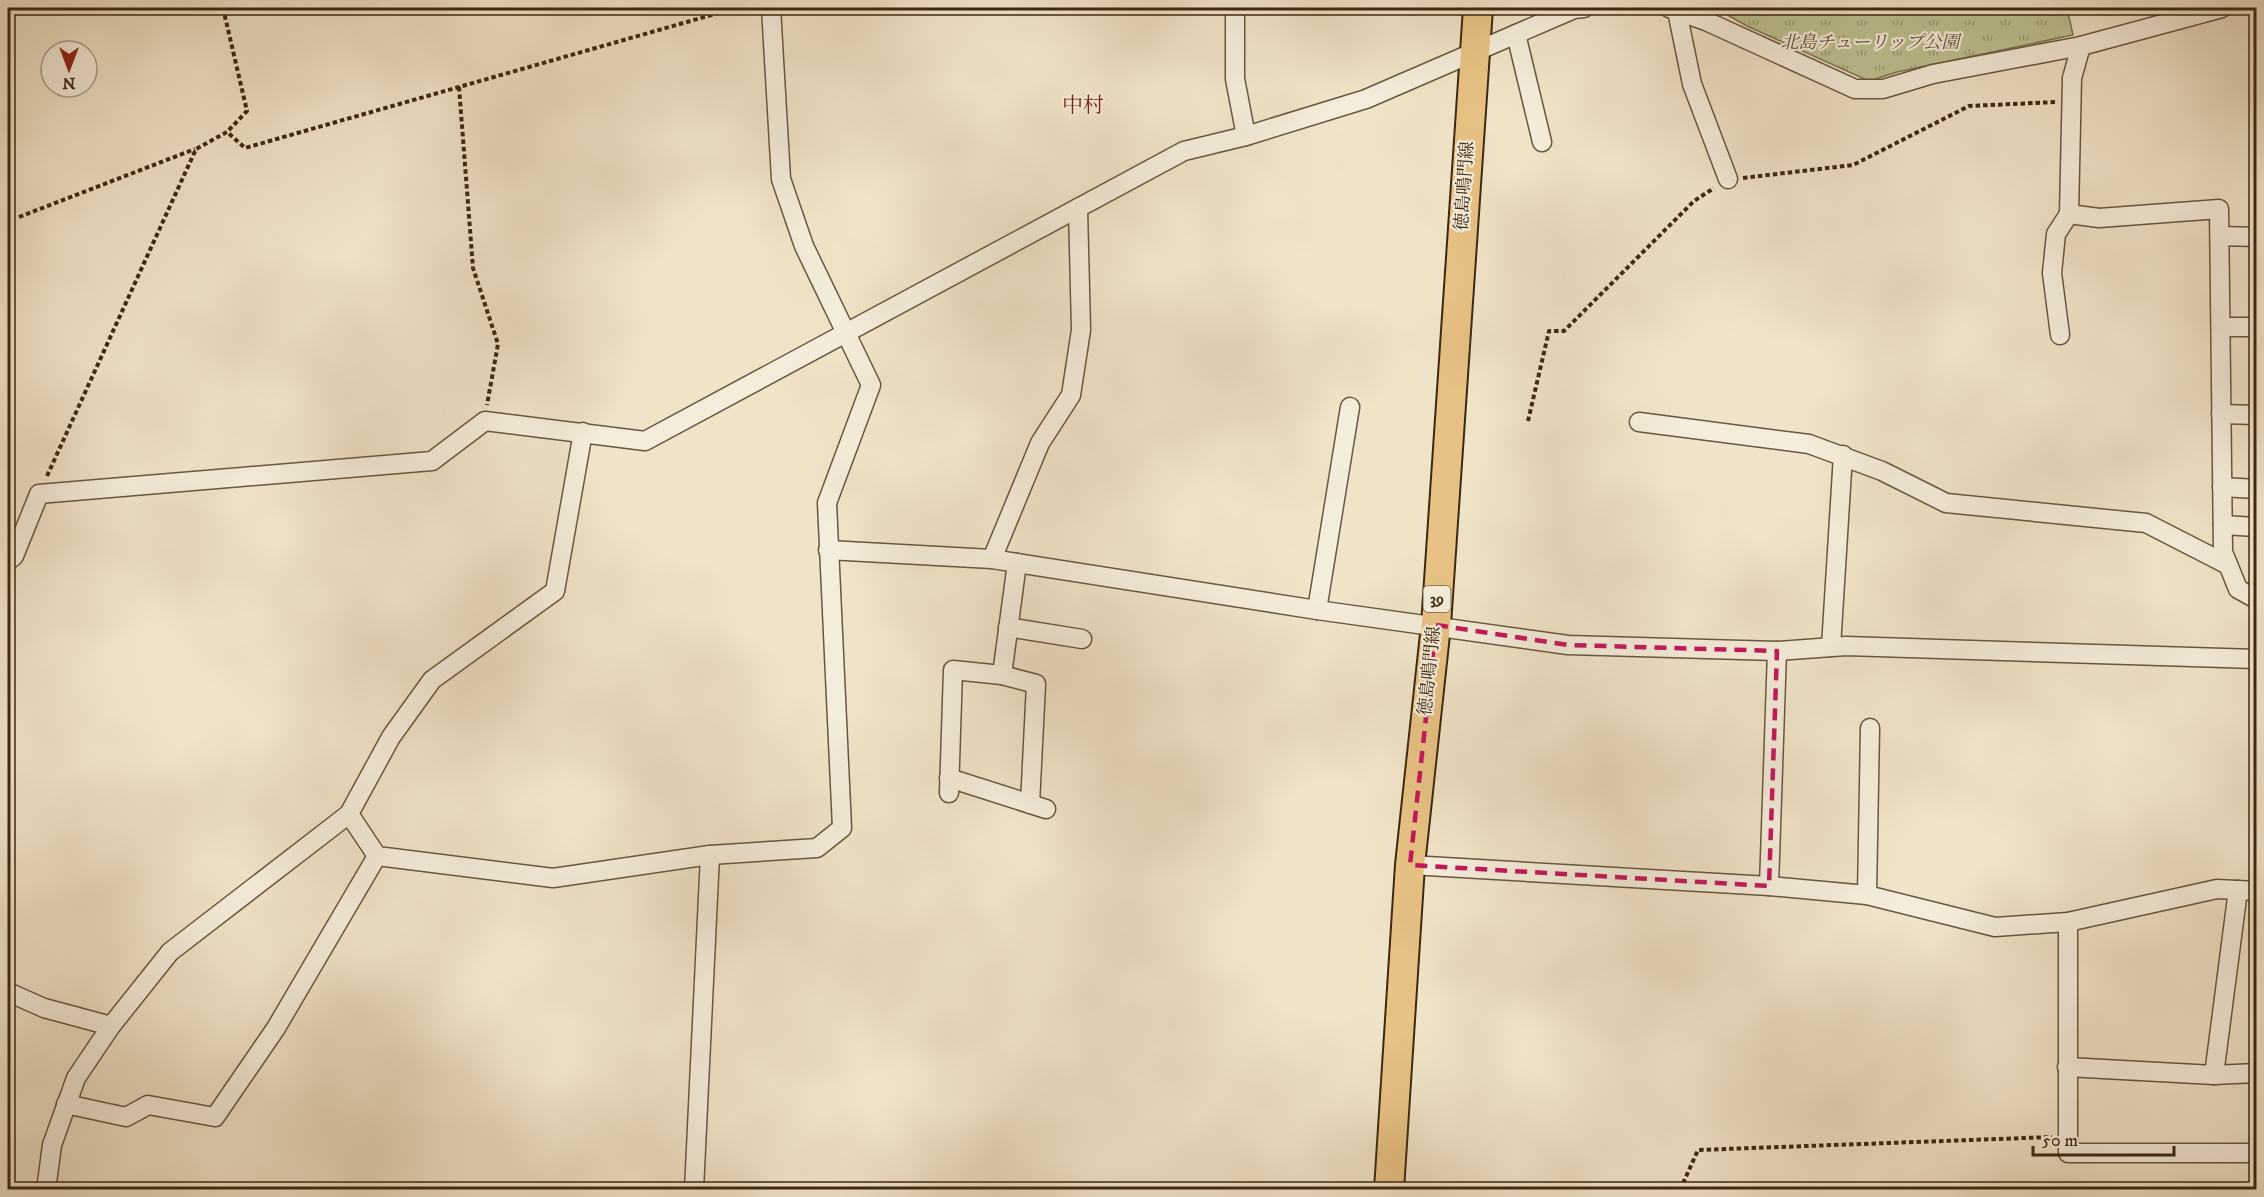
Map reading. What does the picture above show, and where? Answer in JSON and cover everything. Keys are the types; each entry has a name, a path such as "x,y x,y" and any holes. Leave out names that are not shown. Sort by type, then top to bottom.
{"main road":[{"name":"徳島鳴門線","path":"1389,1190 1410,865 1436,625 1478,8"}],"street":[{"path":"349,814 377,856 553,878 710,855 817,848 842,828 827,503 871,386 804,246 781,179 771,8"},
{"path":"1235,8 1235,79 1246,136"},
{"path":"8,561 14,556 39,494 432,461 485,421 645,441 1184,151 1246,136 1366,99 1574,9 1584,8"},
{"path":"1673,9 1855,89 1883,89 1933,75 2080,46 2222,8"},
{"path":"1673,9 1692,84 1728,179"},
{"path":"1516,34 1542,142"},
{"path":"2060,334 2052,273 2056,234 2069,214 2072,78 2080,46"},
{"path":"992,559 1040,443 1071,395 1081,330 1078,208"},
{"path":"2069,214 2099,218 2219,209 2223,552 2238,589 2256,599"},
{"path":"2220,236 2256,237"},
{"path":"2221,327 2256,327"},
{"path":"1317,610 1350,407"},
{"path":"2222,414 2256,415"},
{"path":"1640,422 1809,444 1843,455 1946,503 2146,523 2228,565"},
{"path":"46,1190 52,1145 76,1077 111,1026 170,952 349,814 392,737 432,680 555,591 583,432"},
{"path":"1831,647 1843,455"},
{"path":"2222,487 2256,489"},
{"path":"2223,525 2256,527"},
{"path":"828,550 992,559 1317,610 1568,645 1777,651 1831,647 2256,659"},
{"path":"1002,675 1017,563"},
{"path":"1008,627 1082,639"},
{"path":"1769,886 1777,651"},
{"path":"953,670 1002,675 1036,684 1038,806 949,786 953,670"},
{"path":"1867,895 1870,728"},
{"path":"694,1190 710,855"},
{"path":"66,1104 126,1118 148,1105 215,1117 276,1028 377,856"},
{"path":"1410,865 1769,886 1867,895 1995,927 2068,922 2217,890 2247,891 2214,1075"},
{"path":"2068,922 2066,1137 2068,1153 2256,1153"},
{"path":"8,992 44,1008 111,1026"},
{"path":"2067,1066 2214,1075 2256,1073"}],"path":[{"path":"19,217 196,149 227,132 247,111 223,8"},
{"path":"227,132 245,148 736,8"},
{"path":"459,87 472,268 498,344 485,421"},
{"path":"1528,421 1549,331 1564,331 1694,201 1728,179 1853,165 1970,106 2072,102"},
{"path":"39,494 196,149"},
{"path":"1680,1190 1698,1149 2066,1137"}],"highlighted area":[{"path":"1436,625 1568,645 1777,651 1769,886 1410,865"}],"green space":[{"name":"北島チューリップ公園","path":"1715,8 2067,8 2073,35 1897,72 1869,81 1747,26"}],"district":[{"name":"中村","path":"1083,106"}]}
